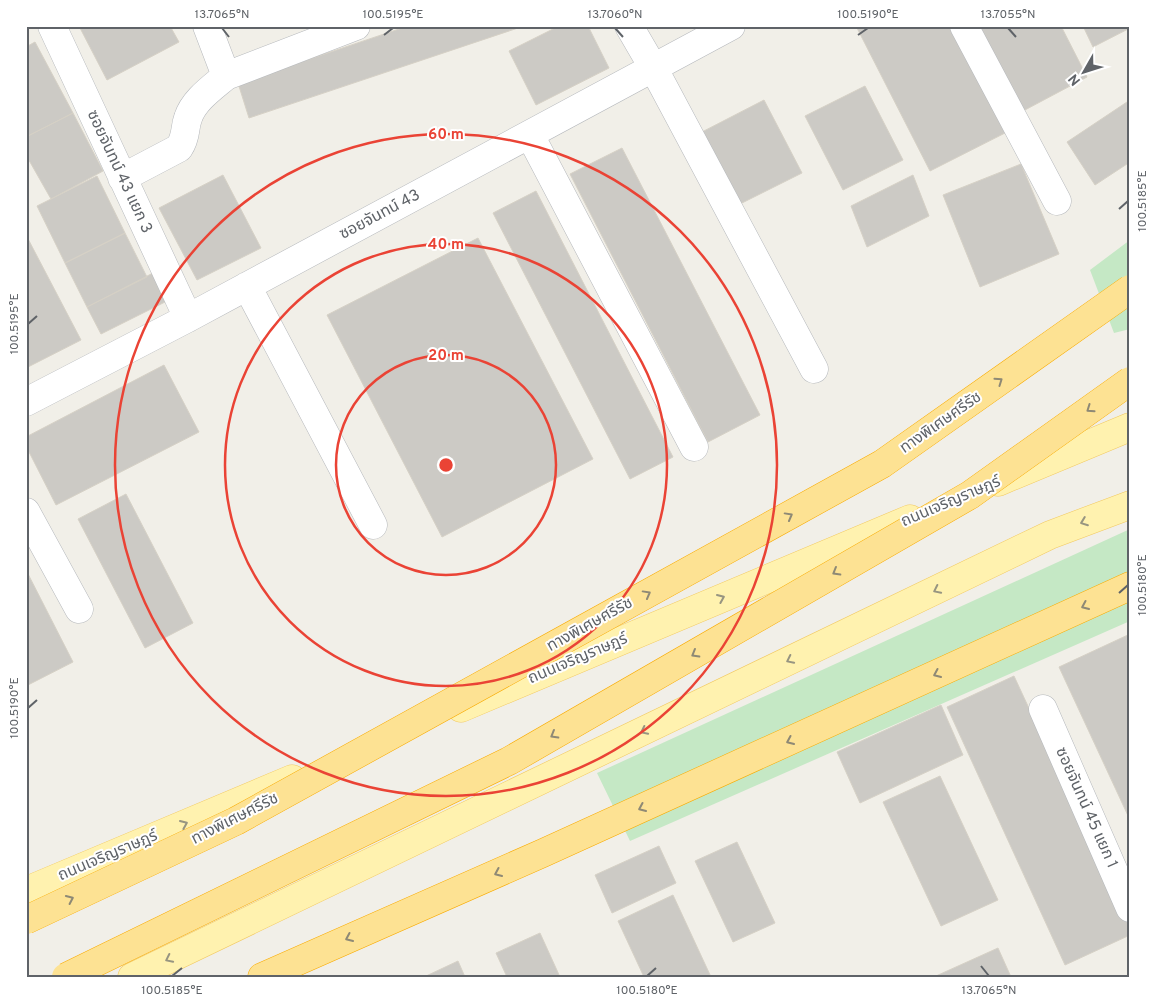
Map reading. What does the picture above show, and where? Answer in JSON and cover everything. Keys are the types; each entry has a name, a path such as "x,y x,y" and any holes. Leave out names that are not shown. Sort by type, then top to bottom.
{"highway":[{"name":"ทางพิเศษศรีรัช","path":"26,920 236,821 882,464 1130,289"},
{"path":"66,977 509,761 970,495 1130,381"},
{"path":"262,977 543,854 1130,586"}],"main road":[{"name":"ถนนเจริญราษฎร์","path":"26,891 1130,427"},
{"path":"132,977 1050,535 1130,504"}],"street":[{"name":"ซอยจันทน์ 43 แยก 3","path":"52,26 188,318"},
{"path":"207,26 226,76"},
{"path":"122,178 179,148 185,140 188,117 201,96 226,76 356,26"},
{"path":"629,26 654,68 814,369"},
{"name":"ซอยจันทน์ 43","path":"26,402 188,318 731,26"},
{"path":"964,26 1057,202"},
{"path":"530,135 694,447"},
{"path":"246,286 373,525"},
{"path":"26,512 80,609"},
{"name":"ซอยจันทน์ 45 แยก 1","path":"1043,708 1130,908"}],"green space":[{"path":"1130,240 1130,329 1114,333 1090,270"},
{"path":"1130,529 1130,621 630,841 597,773"}],"building":[{"path":"79,26 170,26 179,42 107,80"},
{"path":"408,26 524,26 249,118 238,83"},
{"path":"559,26 588,26 609,68 536,105 509,51"},
{"path":"856,26 950,26 1005,133 930,171"},
{"path":"979,26 1061,26 1087,77 1023,111"},
{"path":"1083,26 1130,26 1130,28 1093,47"},
{"path":"35,42 73,113 26,137 26,47"},
{"path":"865,86 903,160 843,190 805,116"},
{"path":"764,100 802,173 738,205 700,133"},
{"path":"1130,100 1130,162 1095,185 1067,142"},
{"path":"73,113 103,171 51,199 26,155 26,137"},
{"path":"622,148 760,415 708,442 570,174"},
{"path":"1021,164 1059,254 980,287 943,195"},
{"path":"223,175 261,248 197,280 159,208"},
{"path":"913,175 929,216 867,247 851,206"},
{"path":"97,176 125,233 65,263 37,206"},
{"path":"536,191 673,457 630,479 493,213"},
{"path":"125,233 147,277 87,307 65,263"},
{"path":"26,235 81,340 26,368"},
{"path":"478,238 593,459 442,537 327,315"},
{"path":"155,272 169,300 101,334 87,307"},
{"path":"164,365 199,432 56,505 26,446 26,437"},
{"path":"126,494 193,623 145,648 78,519"},
{"path":"26,570 73,662 26,686"},
{"path":"1130,634 1130,820 1059,667"},
{"path":"1014,676 1130,926 1130,935 1065,965 947,707"},
{"path":"941,705 963,755 860,803 837,752"},
{"path":"940,776 998,900 941,926 883,802"},
{"path":"737,842 775,923 733,942 695,861"},
{"path":"659,846 676,883 612,913 595,875"},
{"path":"673,895 711,977 644,977 618,921"},
{"path":"540,933 560,977 507,977 496,953"},
{"path":"998,948 1011,977 936,977 936,976"},
{"path":"458,961 465,977 424,977"}]}
